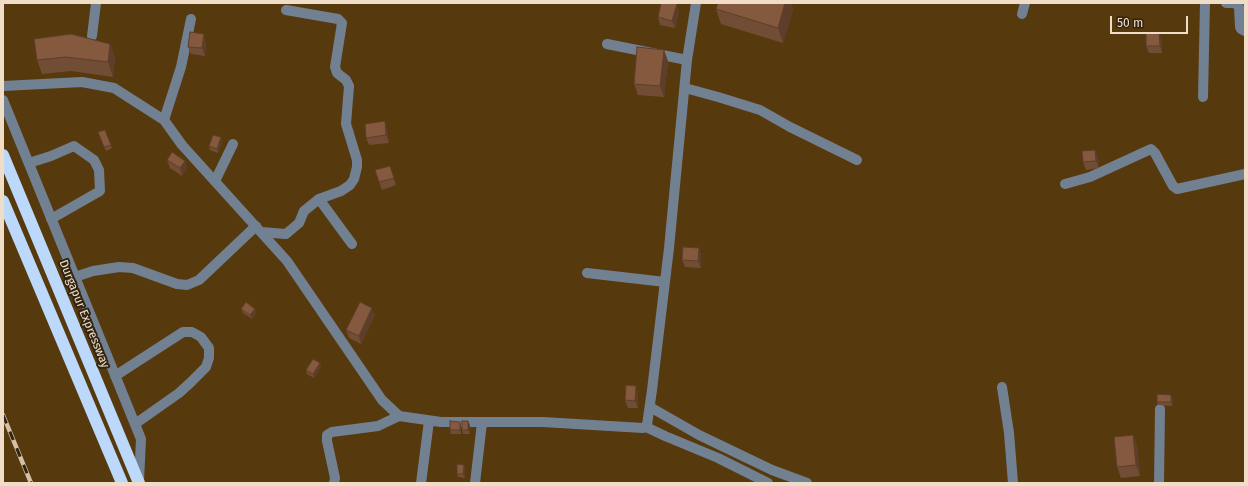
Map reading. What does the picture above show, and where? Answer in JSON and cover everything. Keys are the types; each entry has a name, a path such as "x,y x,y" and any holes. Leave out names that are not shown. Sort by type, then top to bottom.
{"highway":[{"name":"Durgapur Expressway","path":"3,155 139,483"},
{"path":"3,201 122,483"}],"street":[{"path":"92,36 96,3"},
{"path":"3,86 82,82 114,88 164,120 182,145 287,261 382,400 399,416 441,422 543,422 643,428 648,418 665,282 688,60 696,3"},
{"path":"1022,14 1024,3"},
{"path":"1203,97 1205,3"},
{"path":"1226,3 1235,3 1239,7 1240,27 1245,31"},
{"path":"259,229 286,234 299,223 304,211 319,199 341,192 350,185 354,179 357,167 357,160 346,124 349,86 346,80 337,72 335,67 342,23 338,19 286,10"},
{"path":"164,120 181,67 191,19"},
{"path":"608,44 688,60"},
{"path":"685,88 760,110 790,127 857,160"},
{"path":"3,100 141,439 139,483"},
{"path":"215,181 233,144"},
{"path":"29,163 51,156 74,146 94,160 99,170 100,191 51,219"},
{"path":"1065,184 1090,177 1150,149 1155,153 1173,186 1177,189 1245,174"},
{"path":"319,199 352,244"},
{"path":"75,277 93,271 133,268 178,284 187,285 199,280 259,229"},
{"path":"587,273 665,282"},
{"path":"115,376 183,332 192,332 201,337 209,348 210,358 206,366 190,383 179,393 135,424"},
{"path":"1002,387 1013,483"},
{"path":"1159,483 1160,409"},
{"path":"334,483 335,478 327,435 332,432 378,426 399,416"},
{"path":"648,418 718,458 768,483"},
{"path":"648,418 699,435 772,470 807,483"},
{"path":"421,483 429,421"},
{"path":"475,483 482,423"}],"building":[{"path":"661,3 677,4 672,21 658,17"},
{"path":"718,3 785,3 778,28 716,9"},
{"path":"190,32 204,34 202,48 188,47"},
{"path":"1146,33 1159,33 1160,46 1146,46"},
{"path":"71,34 110,44 108,62 66,57 37,60 34,39"},
{"path":"637,47 664,50 660,86 634,84"},
{"path":"385,121 386,135 366,138 365,124"},
{"path":"105,130 111,145 104,147 98,132"},
{"path":"213,135 221,137 217,149 209,146"},
{"path":"1095,150 1096,161 1083,162 1082,151"},
{"path":"172,152 185,161 180,168 167,160"},
{"path":"390,166 394,178 379,182 375,170"},
{"path":"683,247 699,248 698,261 682,260"},
{"path":"246,302 255,309 250,315 241,309"},
{"path":"360,302 372,308 359,336 346,330"},
{"path":"313,359 320,363 313,374 306,370"},
{"path":"626,385 636,386 635,401 625,400"},
{"path":"1157,394 1171,395 1171,402 1157,402"},
{"path":"450,421 460,422 460,430 450,430"},
{"path":"462,421 468,421 468,430 462,430"},
{"path":"1133,435 1136,465 1117,467 1114,437"},
{"path":"457,464 464,465 463,474 457,474"}],"railway":[{"path":"3,415 31,483"}]}
